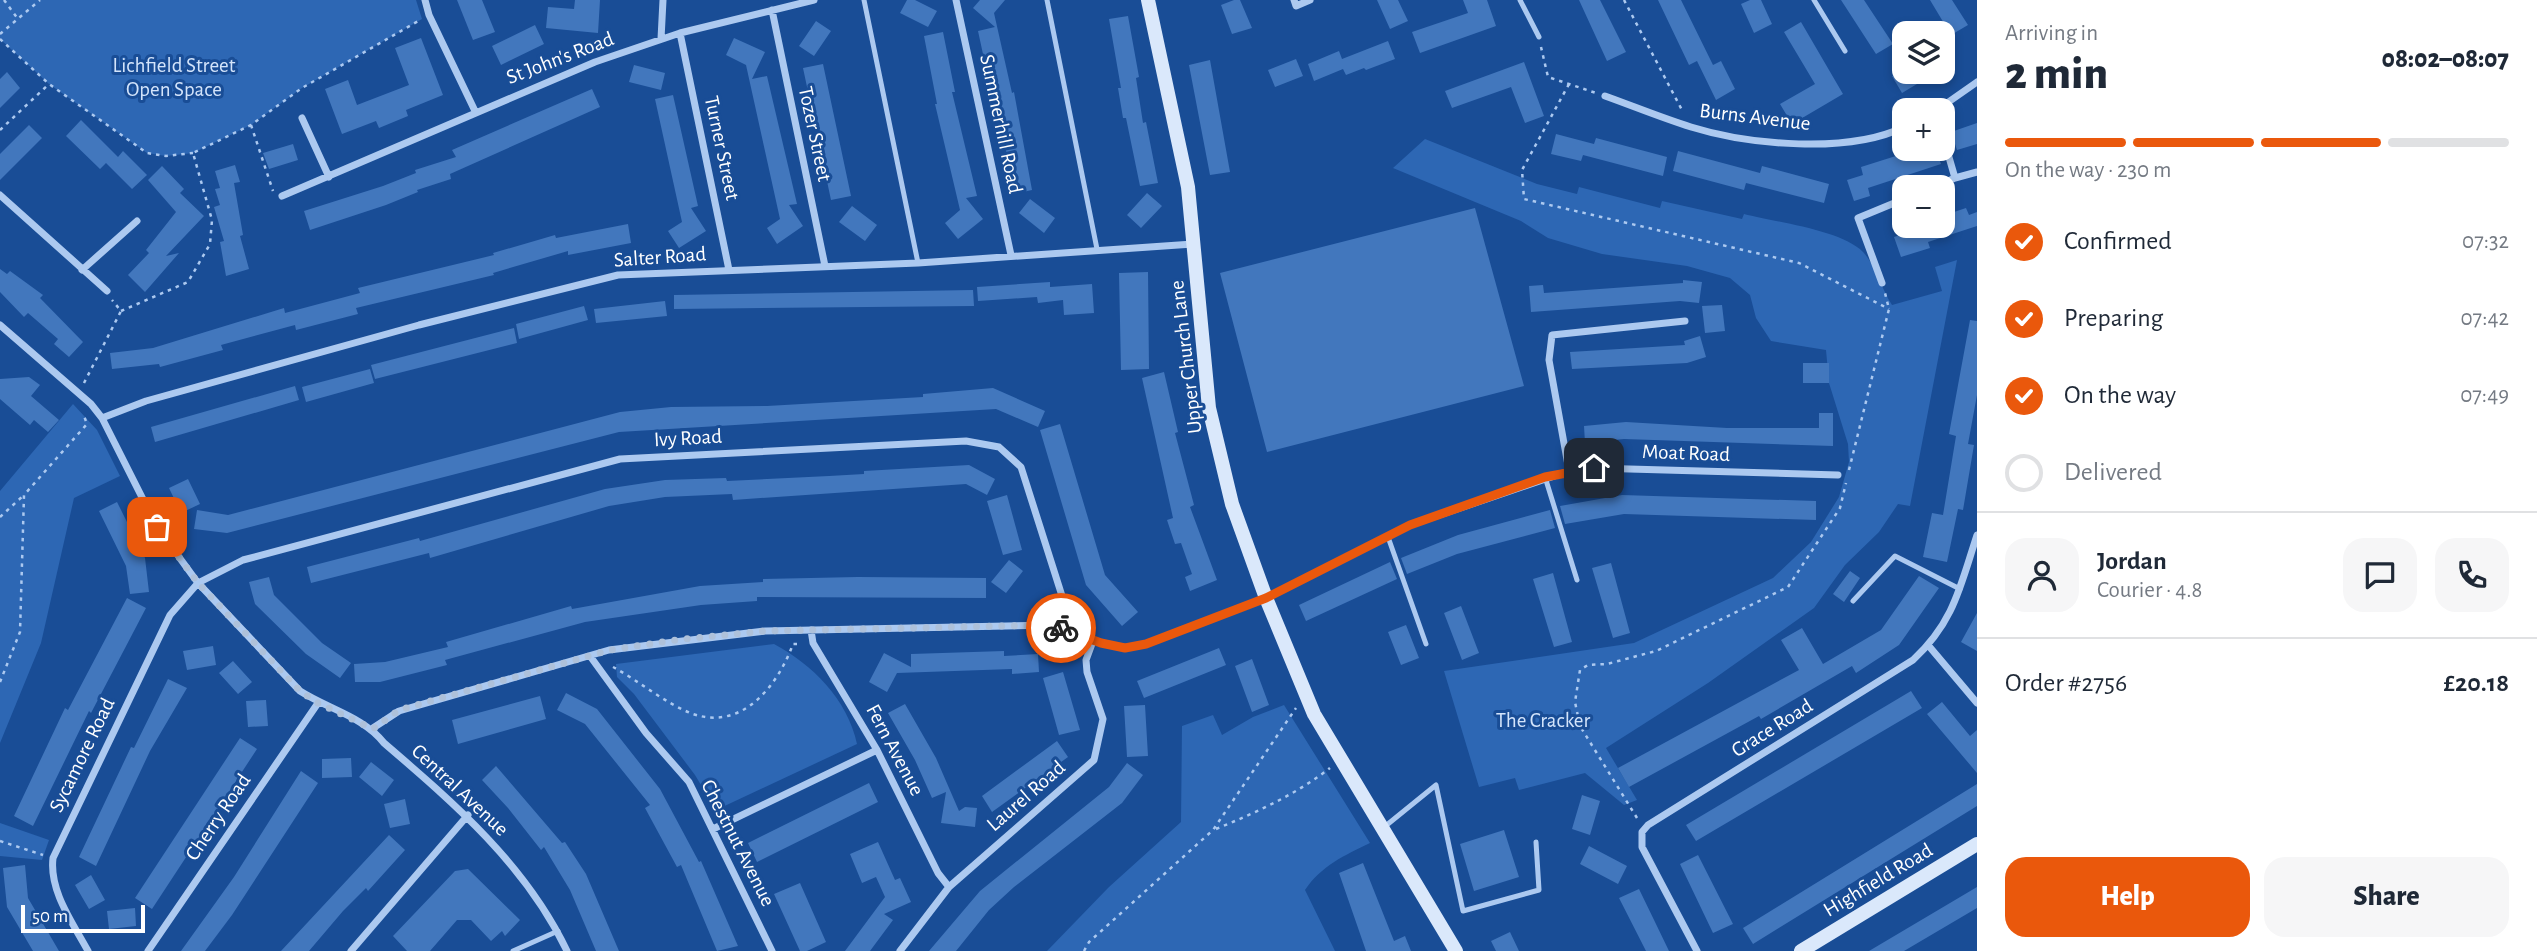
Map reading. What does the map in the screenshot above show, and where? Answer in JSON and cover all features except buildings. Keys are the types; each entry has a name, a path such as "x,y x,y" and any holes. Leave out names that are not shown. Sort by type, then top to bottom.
{"main road":[{"name":"Upper Church Lane","path":"1148,0 1188,187 1196,244 1200,330 1209,408 1232,504 1266,598 1314,714 1456,951"},
{"name":"Highfield Road","path":"1801,951 1977,844"}],"street":[{"path":"425,0 429,15 475,111"},
{"path":"662,39 663,0"},
{"name":"St John's Road","path":"282,196 475,111 595,62 680,33 812,0"},
{"name":"Summerhill Road","path":"956,0 1011,255"},
{"path":"1294,0 1296,6 1310,0"},
{"name":"Tozer Street","path":"772,10 825,266"},
{"name":"Turner Street","path":"680,33 729,270"},
{"path":"1954,98 1977,82"},
{"name":"Burns Avenue","path":"1605,96 1693,128 1746,138 1833,144 1892,133"},
{"path":"302,118 329,177"},
{"path":"1955,178 1977,172"},
{"path":"0,195 107,291"},
{"path":"1882,283 1858,218 1892,204"},
{"path":"82,270 137,221"},
{"name":"Salter Road","path":"102,418 146,401 406,329 618,275 918,263 1196,244"},
{"path":"1569,471 1549,360 1552,335 1685,321"},
{"name":"Central Avenue","path":"0,325 80,394 102,418 157,527 198,583 300,691 318,703 373,729 384,743 468,815 511,863 558,932 567,951"},
{"name":"Ivy Road","path":"198,583 243,560 620,459 966,441 999,447 1021,467 1063,598 1063,629"},
{"name":"Moat Road","path":"373,729 399,710 590,656 676,640 811,630 1053,625 1093,641 1125,648 1146,644 1266,598 1410,525 1569,471 1594,468 1838,475"},
{"name":"Grace Road","path":"1644,829 1886,677 1928,645 1943,628 1960,589 1977,536"},
{"name":"Sycamore Road","path":"52,858 170,615 198,583"},
{"name":"Fern Avenue","path":"811,630 813,643 877,750 938,873 949,887"},
{"name":"Laurel Road","path":"900,951 949,887 1094,760 1103,719 1087,672 1086,660 1093,641"},
{"path":"1928,645 1977,704"},
{"name":"Chestnut Avenue","path":"590,656 646,733 689,782 772,951"},
{"name":"Cherry Road","path":"148,951 318,703"},
{"path":"713,829 877,750"},
{"path":"351,951 468,815"},
{"path":"1644,829 1642,847 1697,951"},
{"path":"52,858 51,866 61,901 88,951"}],"lane":[{"path":"864,0 918,263"},
{"path":"1046,0 1097,249"},
{"path":"1520,0 1539,37"},
{"path":"1814,0 1845,51"},
{"path":"1545,477 1577,580"},
{"path":"1388,537 1426,644"},
{"path":"1853,601 1895,556 1960,589"},
{"path":"1383,828 1436,785 1463,911 1539,890 1536,842"},
{"path":"513,951 558,932"}],"path":[{"path":"4,0 18,19"},
{"path":"40,0 0,37 49,83 147,153 166,156 193,153 251,125 302,88 429,15"},
{"path":"1624,0 1693,128"},
{"path":"1539,37 1548,77 1605,96"},
{"path":"0,130 49,83"},
{"path":"1569,84 1522,170 1524,199 1799,263 1889,309"},
{"path":"251,125 275,196 282,196"},
{"path":"0,517 24,495 87,424 78,401 86,373 121,311 188,282 210,244 212,220 193,153"},
{"path":"1644,829 1580,726 1575,702 1580,670 1588,665 1607,664 1656,651 1788,587 1840,508 1889,309 1882,283"},
{"path":"107,291 121,311"},
{"path":"0,682 20,632 24,495"},
{"path":"600,673 612,667 691,713 719,717 746,709 763,695 775,681 793,644 813,643"},
{"path":"1084,951 1089,942 1213,830 1296,708"},
{"path":"1213,830 1271,806 1304,788 1330,768"},
{"path":"0,841 52,858"}],"green space":[{"name":"Lichfield Street Open Space","path":"0,0 416,0 422,19 302,88 251,125 193,153 166,156 147,153 49,84 0,39"},
{"name":"The Cracker","path":"1425,139 1537,184 1577,194 1579,187 1660,208 1662,201 1742,219 1744,214 1824,232 1853,244 1863,252 1892,305 1942,291 1935,267 1957,260 1910,506 1898,504 1879,532 1845,565 1814,608 1708,683 1606,748 1637,800 1624,805 1585,773 1519,790 1515,778 1479,787 1444,671 1634,643 1773,578 1811,542 1839,497 1849,462 1848,444 1829,383 1826,350 1771,341 1756,318 1750,295 1730,278 1687,266 1602,254 1548,238 1521,221 1393,168"},
{"path":"73,404 97,430 120,476 74,498 41,643 0,743 0,491"},
{"path":"774,644 815,673 837,698 846,713 857,744 716,810 695,775 634,694 617,677 616,664"},
{"path":"1284,705 1370,843 1326,868 1305,890 1335,951 1047,951 1109,887 1181,822 1182,726 1213,715 1222,735 1253,717"},
{"path":"0,823 49,840 42,860 0,856"}],"way so far":[{"path":"157,527 198,583 300,691 318,703 373,729 399,710 610,650 676,640 765,631 1053,625 1061,628"}],"route":[{"path":"1061,628 1093,641 1125,648 1146,644 1266,598 1410,525 1545,477 1594,468"}]}
